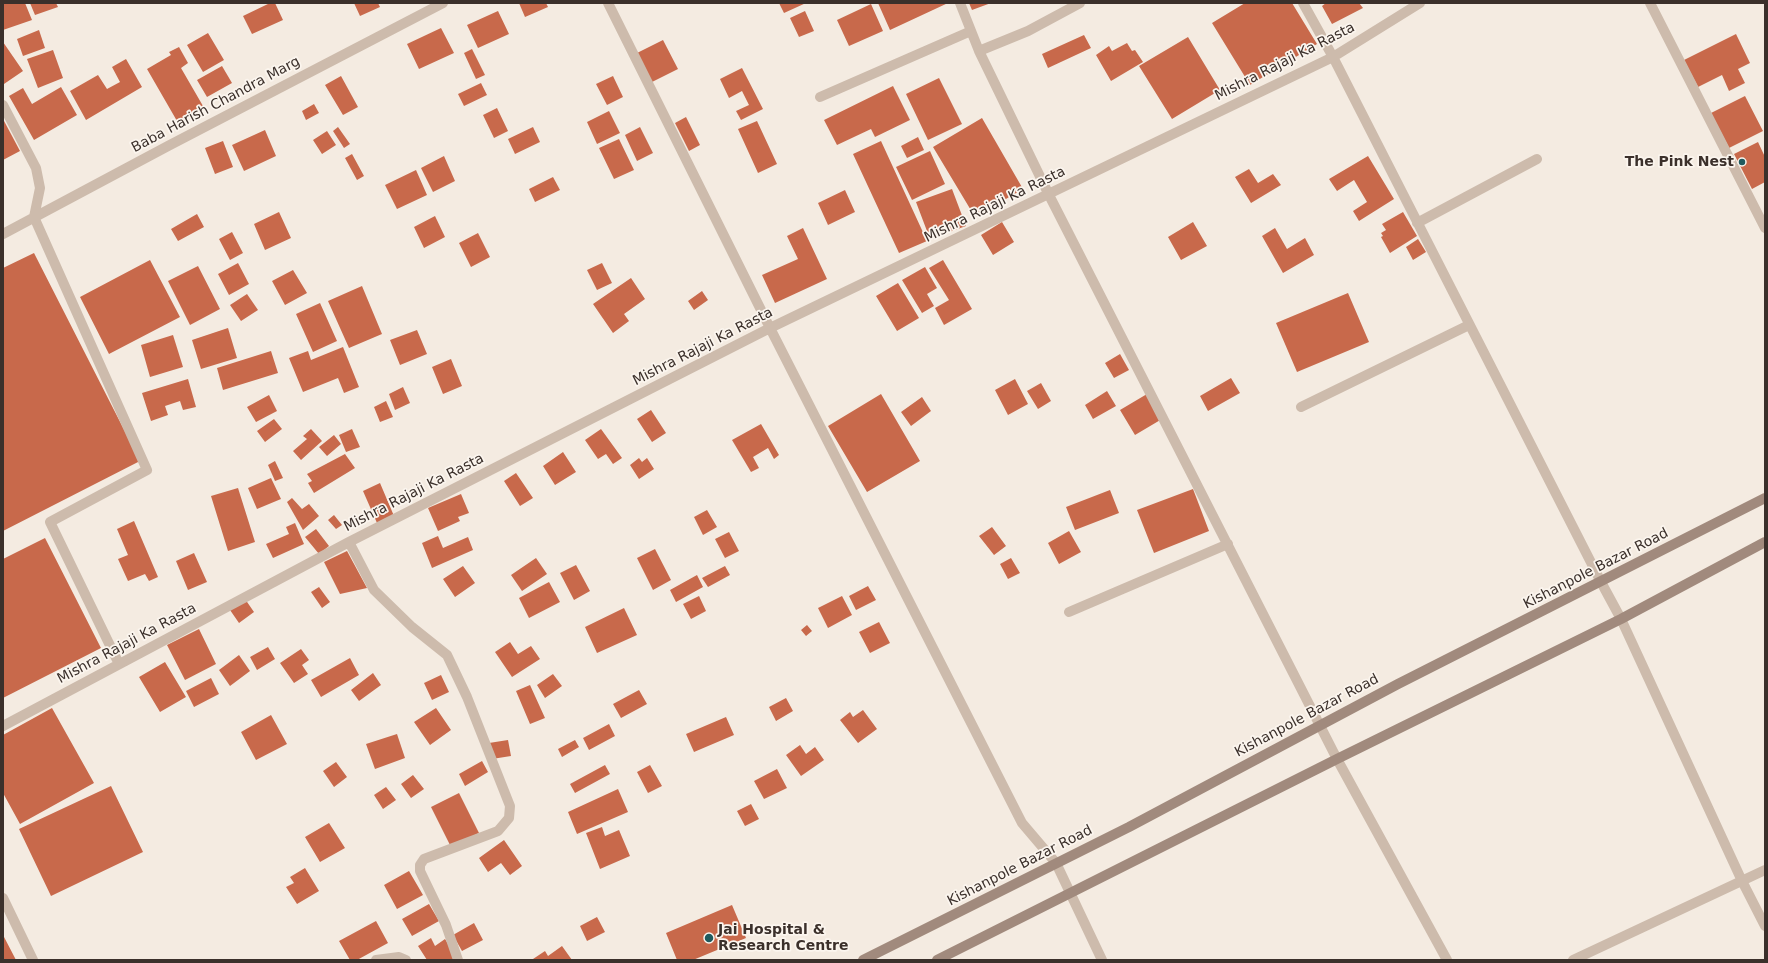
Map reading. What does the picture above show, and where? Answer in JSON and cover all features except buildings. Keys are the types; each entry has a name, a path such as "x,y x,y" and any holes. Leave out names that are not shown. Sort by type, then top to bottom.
{"street":[{"name":"Baba Harish Chandra Marg","path":"3,234 443,3"},
{"path":"608,3 770,328 1022,823 1056,863 1102,960"},
{"path":"960,3 979,51 1049,195 1337,758 1447,960"},
{"path":"979,51 1028,31 1080,3"},
{"path":"1303,3 1333,57 1621,620 1742,881 1765,926"},
{"name":"Mishra Rajaji Ka Rasta","path":"3,726 349,542 770,328 1333,57 1420,3"},
{"path":"1650,3 1765,228"},
{"path":"820,97 971,31"},
{"path":"3,105 36,168 40,188 34,217 147,470 50,522 119,664"},
{"path":"1417,223 1537,159"},
{"path":"1301,407 1469,325"},
{"name":"Kishanpole Bazar Road","path":"863,960 1136,823 1320,725 1765,498"},
{"path":"349,542 374,590 412,627 447,655 467,697 510,806 509,818 498,831 424,859 420,865 420,871 446,925 458,960"},
{"path":"937,960 1337,758 1621,620 1765,542"},
{"path":"1069,612 1228,544"},
{"path":"1573,960 1765,870"},
{"path":"3,898 33,960"},
{"path":"376,960 399,957 406,960"}],"place":[{"name":"The Pink Nest","path":"1742,162"},
{"name":"Jai Hospital & Research Centre","path":"709,938"}]}
